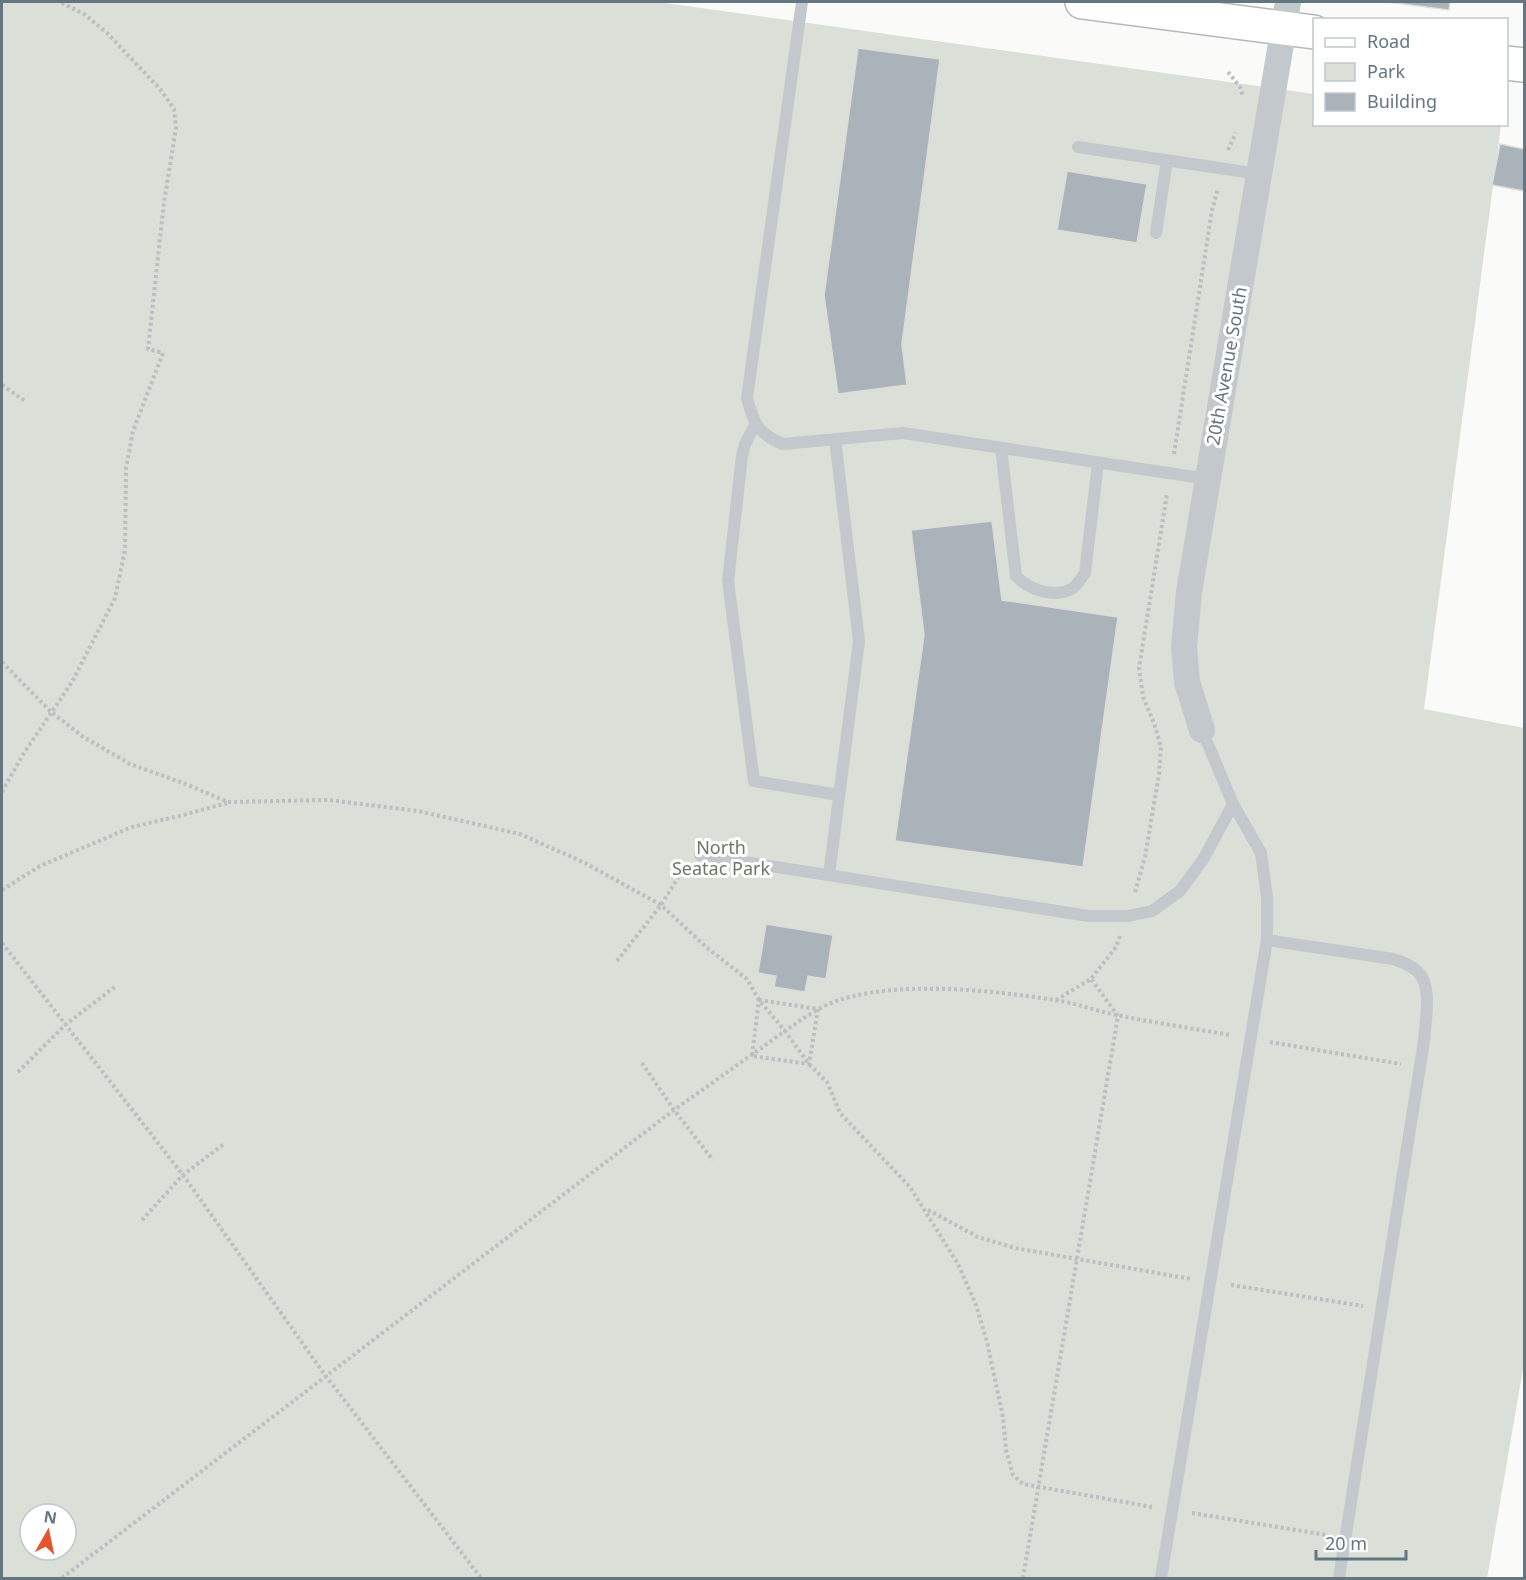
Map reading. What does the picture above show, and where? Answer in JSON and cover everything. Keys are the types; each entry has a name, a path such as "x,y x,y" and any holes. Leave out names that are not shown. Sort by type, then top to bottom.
{"street":[{"path":"1082,2 1295,20"},
{"name":"20th Avenue South","path":"1202,730 1187,682 1184,647 1189,592 1259,174 1295,20"},
{"path":"1508,63 1524,65"}],"lane":[{"path":"802,2 747,398 755,425 766,436 783,444 903,434 1208,479"},
{"path":"1078,147 1259,174"},
{"path":"1156,233 1167,160"},
{"path":"755,425 745,444 742,456 728,581 754,781 839,795"},
{"path":"829,875 859,641 834,439"},
{"path":"1001,448 1016,576 1024,585 1060,594 1075,587 1085,573 1098,463"},
{"path":"1161,1578 1267,940 1267,897 1261,854 1233,804 1202,730"},
{"path":"700,855 1089,916 1128,916 1152,911 1180,891 1204,858 1233,804"},
{"path":"1267,940 1393,959 1409,965 1420,973 1427,994 1424,1041 1339,1578"}],"path":[{"path":"2,792 50,711 72,682 115,598 125,550 126,468 133,431 164,353 148,349 164,202 176,128 174,109 160,89 125,50 84,14 60,2"},
{"path":"2,386 26,401"},
{"path":"2,662 50,711 82,736 130,764 228,802"},
{"path":"2,890 40,866 132,827 183,816 228,802 328,800 418,811 520,834 584,862 661,905 706,947 747,980 759,1000 809,1064 827,1082 840,1113 910,1187 926,1209 958,1264 975,1305 995,1375 1003,1417 1006,1450 1013,1475 1023,1484 1345,1538"},
{"path":"617,961 661,905 679,876 700,855"},
{"path":"1056,1000 1091,979 1116,947 1128,916"},
{"path":"2,943 183,1175 326,1375 482,1578"},
{"path":"1023,1578 1118,1016 1091,979"},
{"path":"18,1072 65,1025 117,986"},
{"path":"62,1578 674,1110 818,1009 864,993 896,989 962,990 1056,1000 1118,1016"},
{"path":"759,1000 818,1009"},
{"path":"752,1056 759,1000"},
{"path":"809,1064 818,1009"},
{"path":"752,1056 809,1064"},
{"path":"642,1063 674,1110 713,1160"},
{"path":"142,1220 183,1175 224,1144"},
{"path":"926,1209 978,1237 1015,1248 1382,1309"}],"green space":[{"name":"North Seatac Park","path":"2,2 658,2 1313,94 1313,126 1501,126 1424,709 1524,728 1524,1363 1487,1578 2,1578"}],"building":[{"path":"1388,2 1450,2 1449,10"},
{"path":"858,48 940,59 902,344 907,385 838,394 824,295"},
{"path":"1500,144 1524,149 1524,191 1492,185"},
{"path":"1067,171 1147,184 1137,243 1057,230"},
{"path":"992,521 1002,600 1118,617 1083,867 895,841 924,635 911,530"},
{"path":"766,924 833,935 826,979 808,976 805,992 774,987 776,976 758,973"}]}
